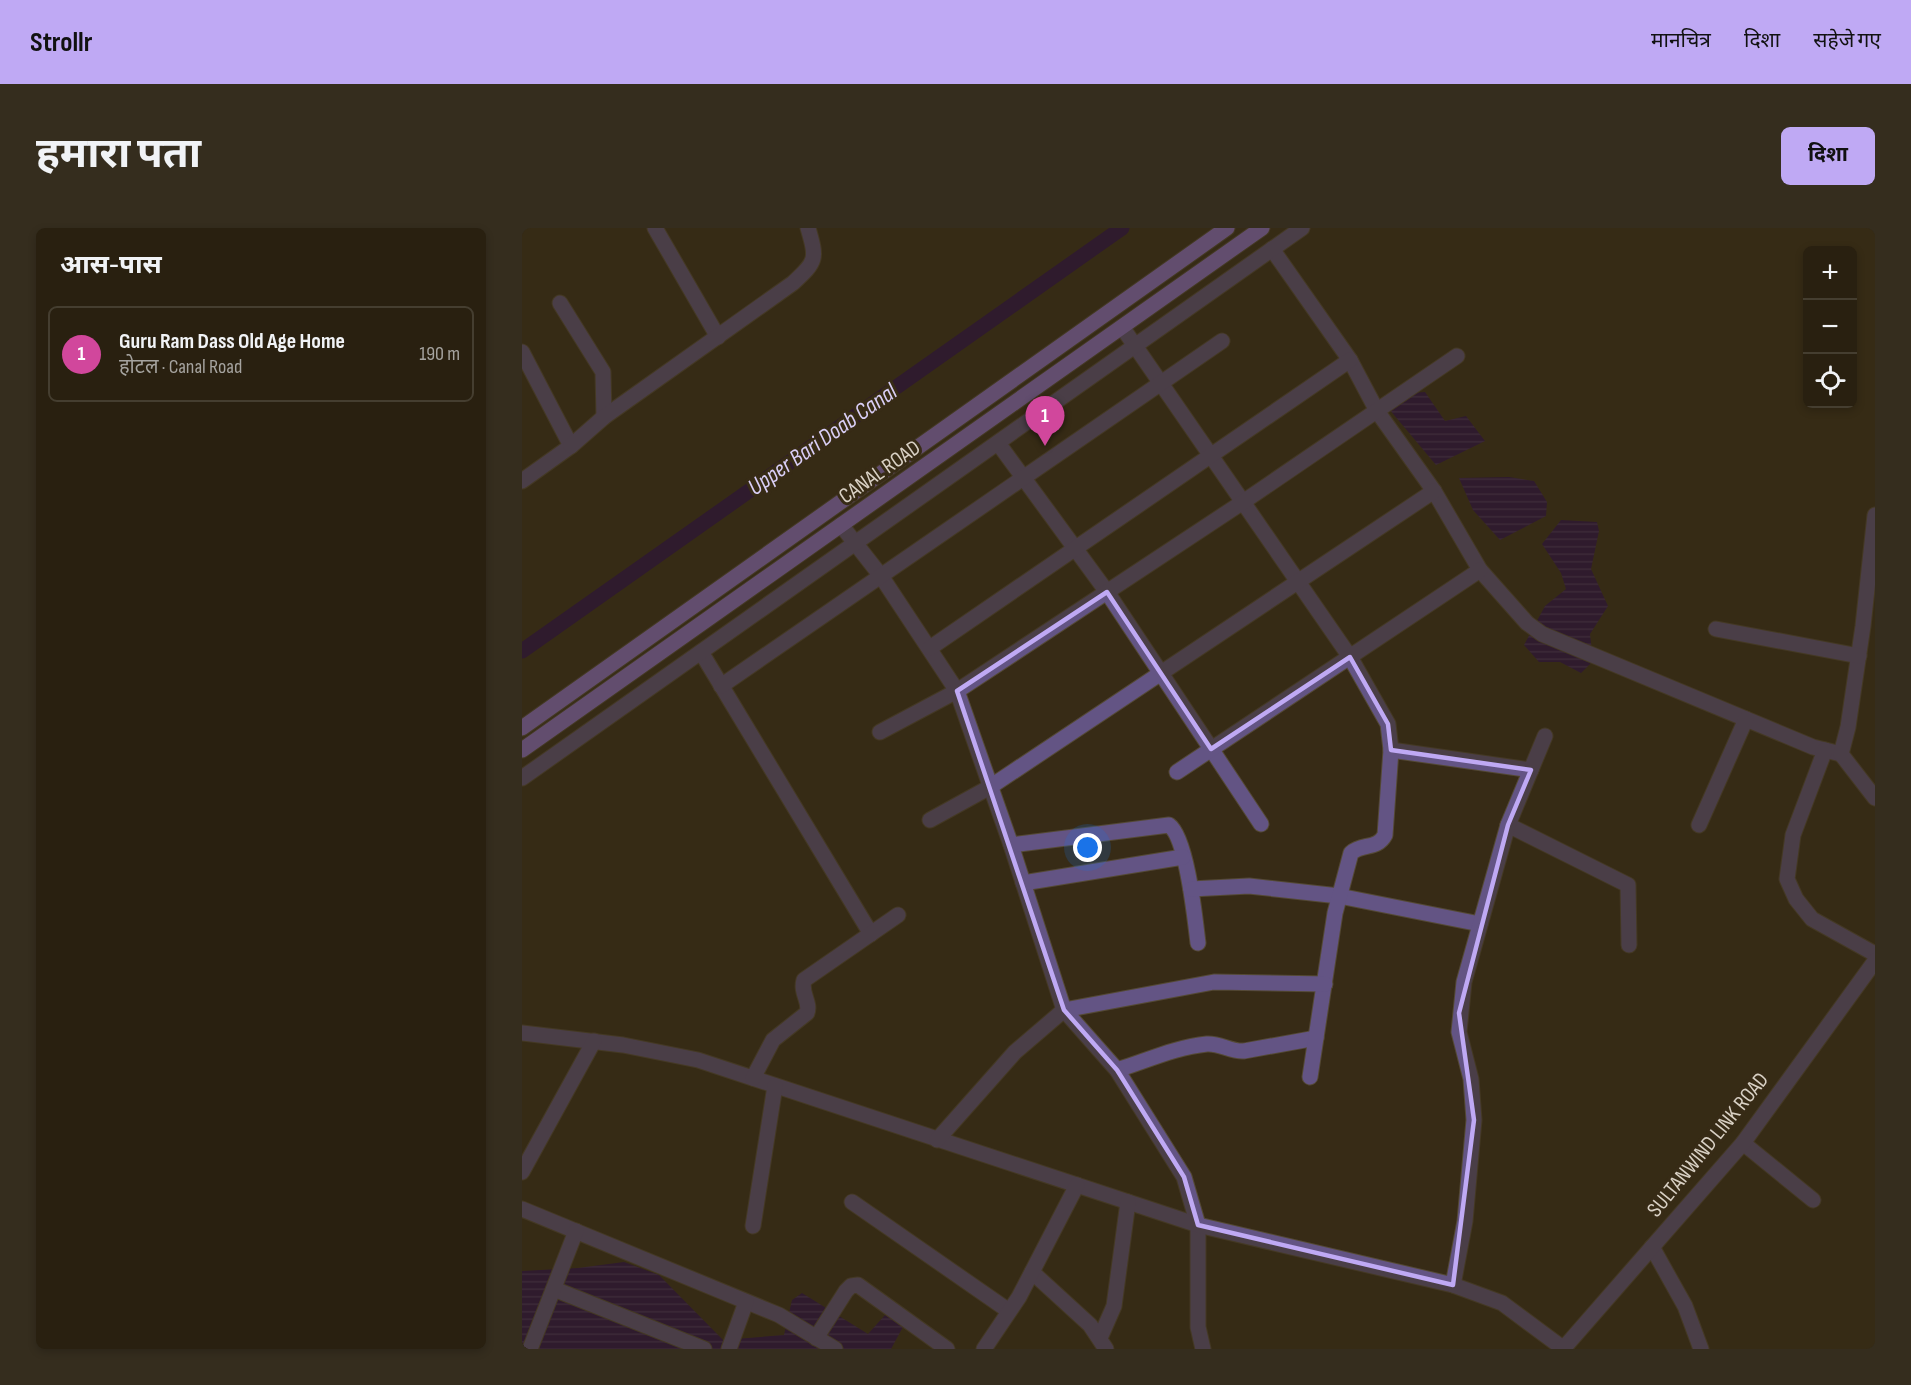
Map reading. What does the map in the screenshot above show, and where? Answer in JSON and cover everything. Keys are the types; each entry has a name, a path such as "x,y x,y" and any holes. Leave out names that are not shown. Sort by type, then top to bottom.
{"main road":[{"name":"CANAL ROAD","path":"522,728 1227,228"},
{"name":"CANAL ROAD","path":"522,750 1262,228"}],"street":[{"path":"656,228 718,337"},
{"path":"522,481 571,446 604,417 793,284 811,266 815,256 808,228"},
{"path":"522,778 1302,228"},
{"path":"1272,249 1350,360 1377,411 1434,491 1480,570 1527,623 1542,634 1813,747 1841,754 1875,798"},
{"path":"560,303 603,372 604,417"},
{"path":"1122,327 1350,657 1388,724 1391,750 1385,835 1378,844 1355,849 1351,853 1339,896 1310,1077"},
{"path":"721,686 1222,341"},
{"path":"522,352 571,446"},
{"path":"880,732 957,691 1457,357"},
{"path":"930,648 1212,457 1350,360"},
{"path":"998,443 1107,592 1261,824"},
{"path":"930,820 990,787 1434,491"},
{"path":"1841,754 1859,656 1875,515"},
{"path":"841,525 881,576 957,691 1011,845 1064,1010 1116,1070 1184,1177 1198,1225 1198,1327 1203,1349"},
{"path":"1177,772 1480,570"},
{"path":"1716,629 1859,656"},
{"path":"701,652 871,934"},
{"path":"1699,825 1746,719"},
{"path":"1453,1285 1465,1221 1474,1120 1474,1101 1461,1046 1459,1013 1464,982 1508,825 1545,736"},
{"path":"1391,750 1530,770"},
{"path":"1825,750 1793,835 1787,879 1796,898 1812,919 1875,954"},
{"path":"1011,845 1163,824 1174,829 1191,889 1198,943"},
{"path":"1508,825 1628,885 1629,945"},
{"path":"1023,883 1183,857"},
{"path":"1191,889 1248,886 1339,896 1480,924"},
{"path":"753,1078 773,1040 807,1013 808,1004 803,991 804,980 898,915"},
{"name":"SULTANWIND LINK ROAD","path":"1564,1349 1743,1143 1875,961"},
{"path":"937,1140 1015,1052 1064,1010 1214,982 1324,984"},
{"path":"522,1033 594,1041 698,1060 1198,1225 1453,1285 1502,1303 1564,1349"},
{"path":"1116,1070 1192,1047 1210,1044 1234,1052 1316,1038"},
{"path":"522,1172 526,1153 594,1041"},
{"path":"753,1226 775,1086"},
{"path":"1743,1143 1813,1200"},
{"path":"984,1349 1010,1311 1077,1185"},
{"path":"852,1202 1010,1311"},
{"path":"1103,1344 1114,1306 1128,1202"},
{"path":"522,1209 779,1316 835,1349"},
{"path":"535,1348 576,1231"},
{"path":"1652,1247 1685,1306 1701,1349"},
{"path":"1032,1272 1090,1325 1103,1344"},
{"path":"816,1338 846,1291 855,1284 947,1349"},
{"path":"554,1289 704,1349"},
{"path":"729,1349 746,1302"}],"highlighted area":[{"path":"1107,592 1211,749 1350,657 1388,724 1391,750 1531,770 1508,825 1459,1013 1474,1120 1453,1285 1198,1225 1184,1177 1117,1070 1064,1010 957,691"}],"shaded area":[{"path":"1425,392 1445,421 1466,416 1485,441 1436,465 1389,409 1413,393"},
{"path":"1509,477 1534,481 1547,502 1546,516 1500,540 1473,510 1459,478"},
{"path":"1561,520 1597,522 1599,531 1591,569 1608,606 1590,634 1593,661 1581,673 1560,662 1539,662 1524,645 1545,606 1566,589 1561,573 1542,544"},
{"path":"624,1262 659,1275 723,1340 784,1335 792,1300 802,1293 868,1334 885,1315 904,1325 891,1349 522,1349 522,1271 578,1268"}],"waterway":[{"name":"Upper Bari Doab Canal","path":"522,651 1122,228"}],"place":[{"name":"Guru Ram Dass Old Age Home","path":"1045,446"}]}
